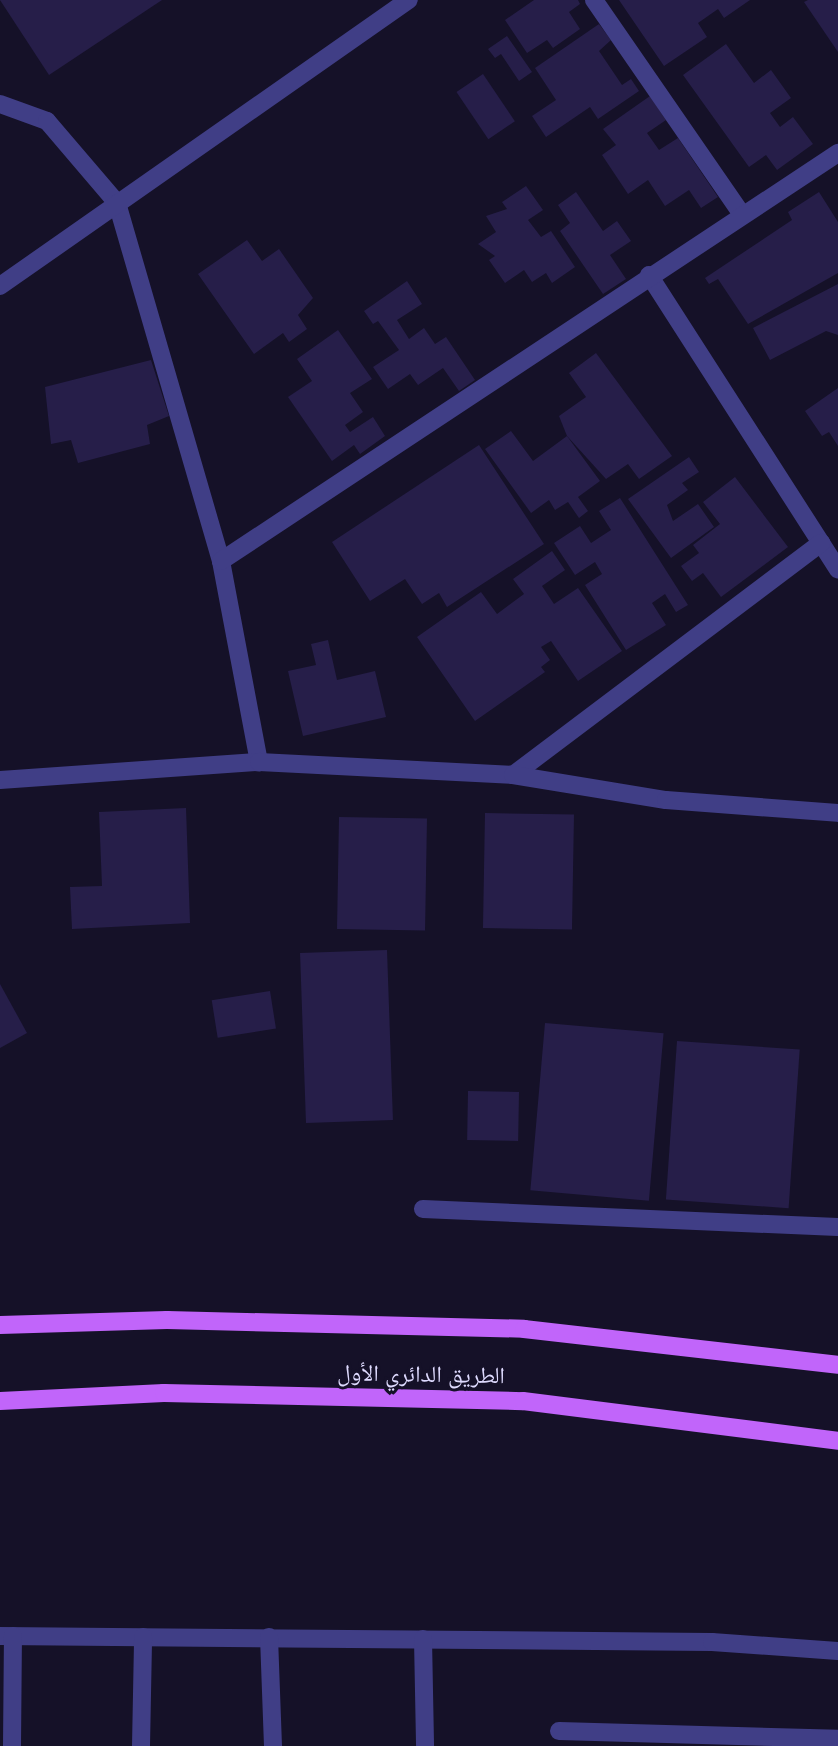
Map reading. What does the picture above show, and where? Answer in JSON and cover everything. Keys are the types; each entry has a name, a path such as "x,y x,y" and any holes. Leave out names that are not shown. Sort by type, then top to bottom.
{"main road":[{"name":"الطريق الدائري الأول","path":"0,1325 167,1320 524,1329 838,1365"},
{"name":"الطريق الدائري الأول","path":"0,1401 164,1393 523,1401 838,1441"}],"street":[{"path":"0,286 409,0"},
{"path":"594,0 741,213"},
{"path":"0,104 47,121 117,203 221,561 259,762"},
{"path":"221,561 741,213 838,153"},
{"path":"649,275 838,569"},
{"path":"513,775 821,543"},
{"path":"0,780 259,762 513,775 666,800 838,813"},
{"path":"423,1209 838,1227"},
{"path":"12,1746 6,1636 712,1642 838,1651"},
{"path":"141,1746 143,1637"},
{"path":"269,1637 272,1746"},
{"path":"423,1639 425,1746"},
{"path":"559,1731 838,1739"}],"building":[{"path":"0,0 162,0 49,75"},
{"path":"534,0 578,0 580,4 569,12 580,29 553,48 547,40 527,53 505,20"},
{"path":"619,0 750,0 724,18 718,9 698,23 707,37 664,66"},
{"path":"838,0 838,52 804,2"},
{"path":"599,24 611,40 599,51 622,85 631,79 639,91 598,119 590,107 546,137 532,116 556,100 535,68"},
{"path":"507,36 532,72 519,81 501,54 495,58 488,49"},
{"path":"726,44 754,83 771,70 791,98 770,113 780,127 793,117 813,144 777,170 766,155 749,167 683,75"},
{"path":"483,74 515,121 488,139 456,92"},
{"path":"650,96 666,120 647,133 659,150 678,138 718,197 701,208 689,190 665,206 648,180 628,194 602,155 616,145 603,129"},
{"path":"526,186 543,210 528,220 541,237 551,231 575,267 552,283 546,273 532,282 524,270 505,283 489,260 495,256 478,244 496,232 486,216 507,209 502,202"},
{"path":"576,192 603,231 617,221 631,241 610,255 626,279 603,294 560,231 570,223 558,205"},
{"path":"819,192 838,222 838,273 748,324 718,279 709,284 705,278 792,220 788,212"},
{"path":"247,240 262,261 279,249 313,298 298,315 307,329 289,342 283,333 254,354 198,274"},
{"path":"407,281 422,304 397,320 409,339 424,328 435,344 446,337 475,380 459,391 443,368 418,385 410,374 388,389 373,367 399,350 378,321 373,324 364,311"},
{"path":"838,284 838,335 826,331 770,360 753,328"},
{"path":"338,330 372,379 350,393 363,412 345,425 350,432 373,417 385,436 360,454 354,445 332,461 288,397 312,381 297,359"},
{"path":"596,353 672,456 639,479 628,464 606,479 567,436 559,416 586,397 569,373"},
{"path":"151,360 169,416 147,425 150,444 78,463 71,440 51,444 45,387"},
{"path":"838,388 838,446 829,432 822,436 805,411"},
{"path":"511,431 533,461 567,436 600,481 578,497 588,511 579,518 568,502 555,510 549,500 531,513 485,449"},
{"path":"479,445 544,544 447,607 439,593 422,604 405,579 370,601 332,542"},
{"path":"689,457 699,472 682,483 688,490 667,505 673,521 698,504 714,527 671,558 628,499"},
{"path":"735,477 788,547 721,597 703,573 692,581 681,566 699,553 693,545 720,524 703,502"},
{"path":"620,498 688,605 676,612 665,594 652,603 666,625 626,650 585,585 602,574 595,562 575,575 554,543 580,526 591,543 611,530 599,511"},
{"path":"552,551 565,570 542,586 554,604 578,588 622,651 578,681 551,641 541,647 550,660 541,667 545,672 475,721 417,637 481,592 497,614 524,594 513,579"},
{"path":"328,640 337,680 375,671 386,717 303,736 288,671 316,665 311,644"},
{"path":"186,808 190,923 72,929 70,887 102,886 99,812"},
{"path":"485,813 574,815 572,930 483,928"},
{"path":"339,817 427,819 425,931 337,929"},
{"path":"387,950 393,1120 306,1123 300,953"},
{"path":"0,984 27,1033 0,1048"},
{"path":"270,991 276,1029 218,1038 212,1000"},
{"path":"545,1023 664,1033 649,1201 530,1190"},
{"path":"677,1041 800,1050 789,1208 666,1200"},
{"path":"468,1091 519,1092 518,1141 467,1140"}]}
